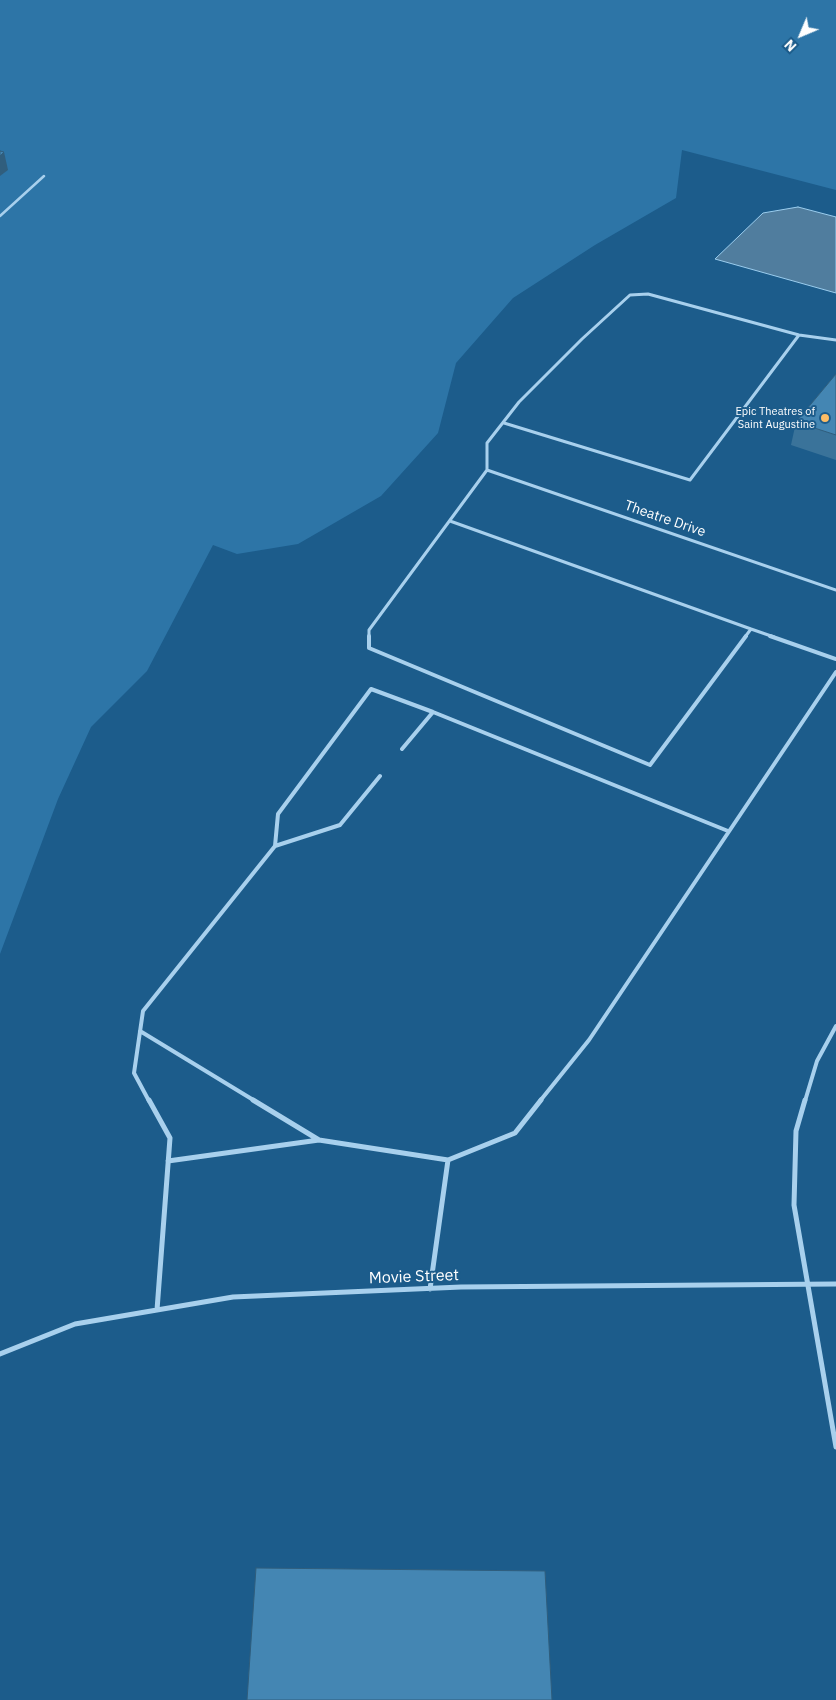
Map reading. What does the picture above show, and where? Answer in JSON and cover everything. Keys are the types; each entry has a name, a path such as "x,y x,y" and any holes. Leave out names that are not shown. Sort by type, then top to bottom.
{"lane":[{"path":"0,216 44,176"},
{"path":"751,629 650,765 370,648 369,630 487,470 487,443 519,402 630,295 648,294 799,334 836,340"},
{"path":"504,423 690,480 799,334"},
{"name":"Theatre Drive","path":"487,470 836,590"},
{"path":"450,521 836,659"},
{"path":"168,1162 319,1140 448,1160 515,1133 589,1040 836,672"},
{"path":"157,1310 170,1138 134,1073 142,1011 275,846 278,814 371,689 433,712 728,831"},
{"path":"402,749 433,712"},
{"path":"275,846 340,826 380,776"},
{"path":"836,1026 817,1061 796,1131 794,1205 836,1447"},
{"path":"140,1032 319,1140"},
{"path":"430,1289 448,1160"},
{"name":"Movie Street","path":"0,1354 75,1324 233,1297 430,1289 836,1284"}],"shaded area":[{"path":"0,0 836,0 836,190 682,150 676,198 595,245 513,298 456,363 438,433 381,496 298,544 237,554 213,545 147,671 91,727 58,799 0,954"},
{"path":"798,207 836,217 836,293 715,259 763,213"}],"building":[{"path":"836,374 836,435 796,422"},
{"path":"256,1568 545,1571 552,1700 247,1700"}],"place":[{"name":"Epic Theatres of Saint Augustine","path":"825,418"}]}
